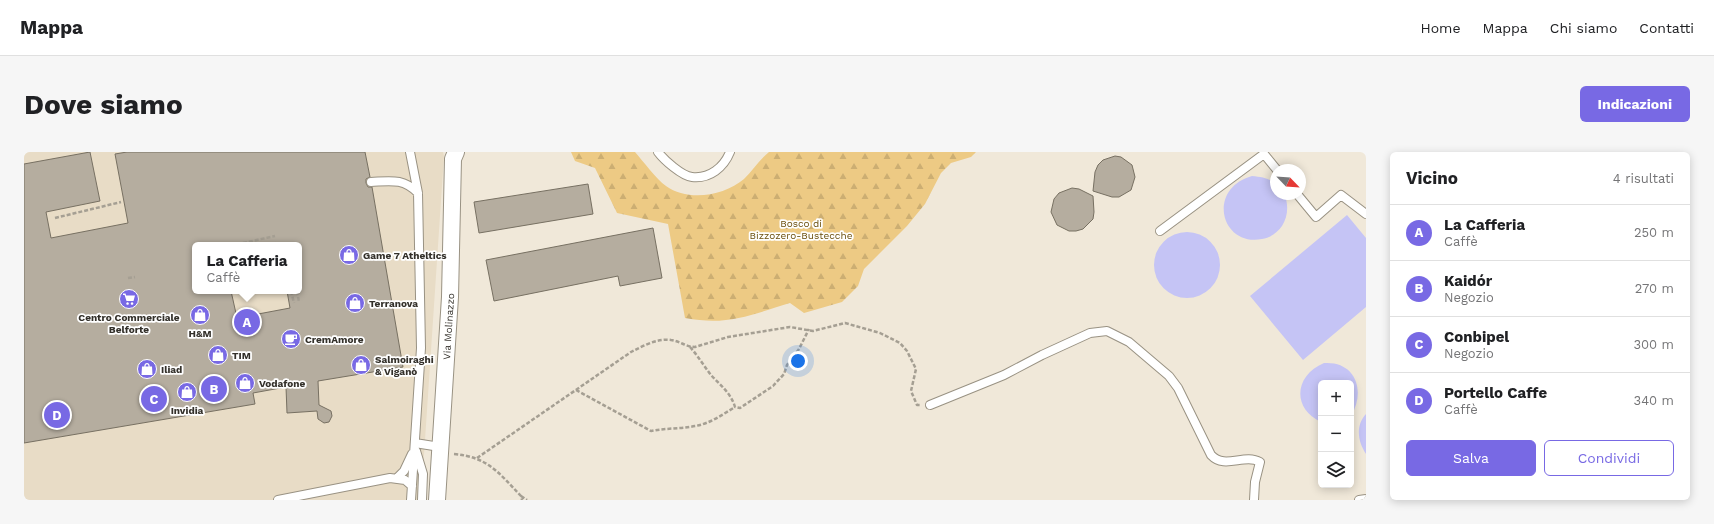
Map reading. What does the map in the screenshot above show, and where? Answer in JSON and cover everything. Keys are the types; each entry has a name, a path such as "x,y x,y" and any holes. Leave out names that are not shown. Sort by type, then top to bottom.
{"street":[{"name":"Via Molinazzo","path":"437,500 450,297 454,154"}],"lane":[{"path":"410,152 418,193 421,348 411,500"},
{"path":"658,152 668,164 691,177 711,174 726,162 730,152"},
{"path":"1160,231 1264,154 1272,164"},
{"path":"371,182 400,182 413,188 418,193"},
{"path":"1302,200 1316,216 1341,195 1366,214"},
{"path":"930,405 1004,375 1042,355 1090,333 1107,331 1129,342 1169,376 1178,388 1211,456 1216,460 1226,463 1239,460 1256,460 1260,462 1255,482 1254,500"},
{"path":"415,446 440,451"},
{"path":"397,478 404,471 415,446"},
{"path":"415,446 423,474 422,500"},
{"path":"278,500 384,478 397,478 405,480 412,486"},
{"path":"1359,500 1366,499"}],"path":[{"path":"55,218 121,202"},
{"path":"248,242 275,236"},
{"path":"128,278 135,277"},
{"path":"292,294 294,303"},
{"path":"298,294 300,302"},
{"path":"477,458 631,352 648,344 671,340 690,347 728,336 790,327 813,331 845,323 880,333 900,343 907,351 916,369 911,391 917,405 930,405"},
{"path":"576,390 651,431 665,428 697,426 711,421 735,407 740,408 773,386 784,374 787,365 809,330"},
{"path":"690,347 724,388 733,401 735,407"},
{"path":"440,451 477,458 497,470 521,496 527,500"},
{"path":"521,496 522,500"}],"shaded area":[{"path":"24,152 443,152 444,156 421,500 24,500"}],"green space":[{"name":"Bosco di Bizzozero-Bustecche","path":"571,152 635,152 654,175 666,186 685,194 706,195 726,190 736,185 744,179 769,152 976,152 971,157 951,163 941,173 925,204 907,226 864,269 858,286 842,302 804,313 790,303 739,318 714,321 685,318 668,224 617,213 595,168 575,161"}],"water":[{"path":"1252,176 1270,180 1270,200 1286,200 1287,215 1282,226 1273,235 1262,239 1248,239 1237,234 1229,226 1224,215 1224,204 1228,192 1238,183"},
{"path":"1347,215 1366,238 1366,307 1303,360 1250,296"},
{"path":"1181,232 1193,232 1205,237 1215,247 1220,259 1218,278 1205,293 1193,298 1181,298 1169,293 1159,283 1154,271 1154,259 1159,247 1169,237"},
{"path":"1324,363 1335,364 1344,367 1351,372 1355,379 1358,397 1354,408 1354,380 1318,380 1318,420 1311,416 1305,409 1301,400 1300,392 1302,383 1314,368"},
{"path":"1366,414 1366,454 1361,444 1359,429 1360,424"}],"building":[{"name":"Centro Commerciale Belforte","path":"90,152 100,201 46,212 51,238 128,223 115,154 127,152 365,152 370,177 366,179 366,183 368,187 372,187 403,367 318,381 319,405 331,411 332,416 329,422 324,423 318,419 317,411 287,413 286,387 253,393 255,404 24,443 24,164"},
{"path":"1115,156 1121,157 1132,165 1135,177 1131,190 1119,197 1112,197 1093,191 1095,172 1098,165 1103,160"},
{"path":"588,184 593,214 479,233 474,202"},
{"path":"1072,188 1079,189 1093,196 1093,219 1083,229 1076,231 1069,231 1057,225 1051,212 1054,199 1059,193"},
{"path":"653,228 662,278 620,286 618,276 494,301 486,260"}],"place":[{"name":"Game 7 Atheltics","path":"349,255"},
{"name":"Centro Commerciale Belforte","path":"129,299"},
{"name":"Terranova","path":"355,303"},
{"name":"H&M","path":"200,315"},
{"name":"La Cafferia","path":"247,322"},
{"name":"CremAmore","path":"291,339"},
{"name":"TIM","path":"218,355"},
{"name":"Salmoiraghi & Viganò","path":"361,365"},
{"name":"Iliad","path":"147,369"},
{"name":"Vodafone","path":"245,383"},
{"name":"Kaidór","path":"214,389"},
{"name":"Invidia","path":"187,392"},
{"name":"Conbipel","path":"154,399"},
{"name":"Portello Caffe","path":"57,415"}]}
